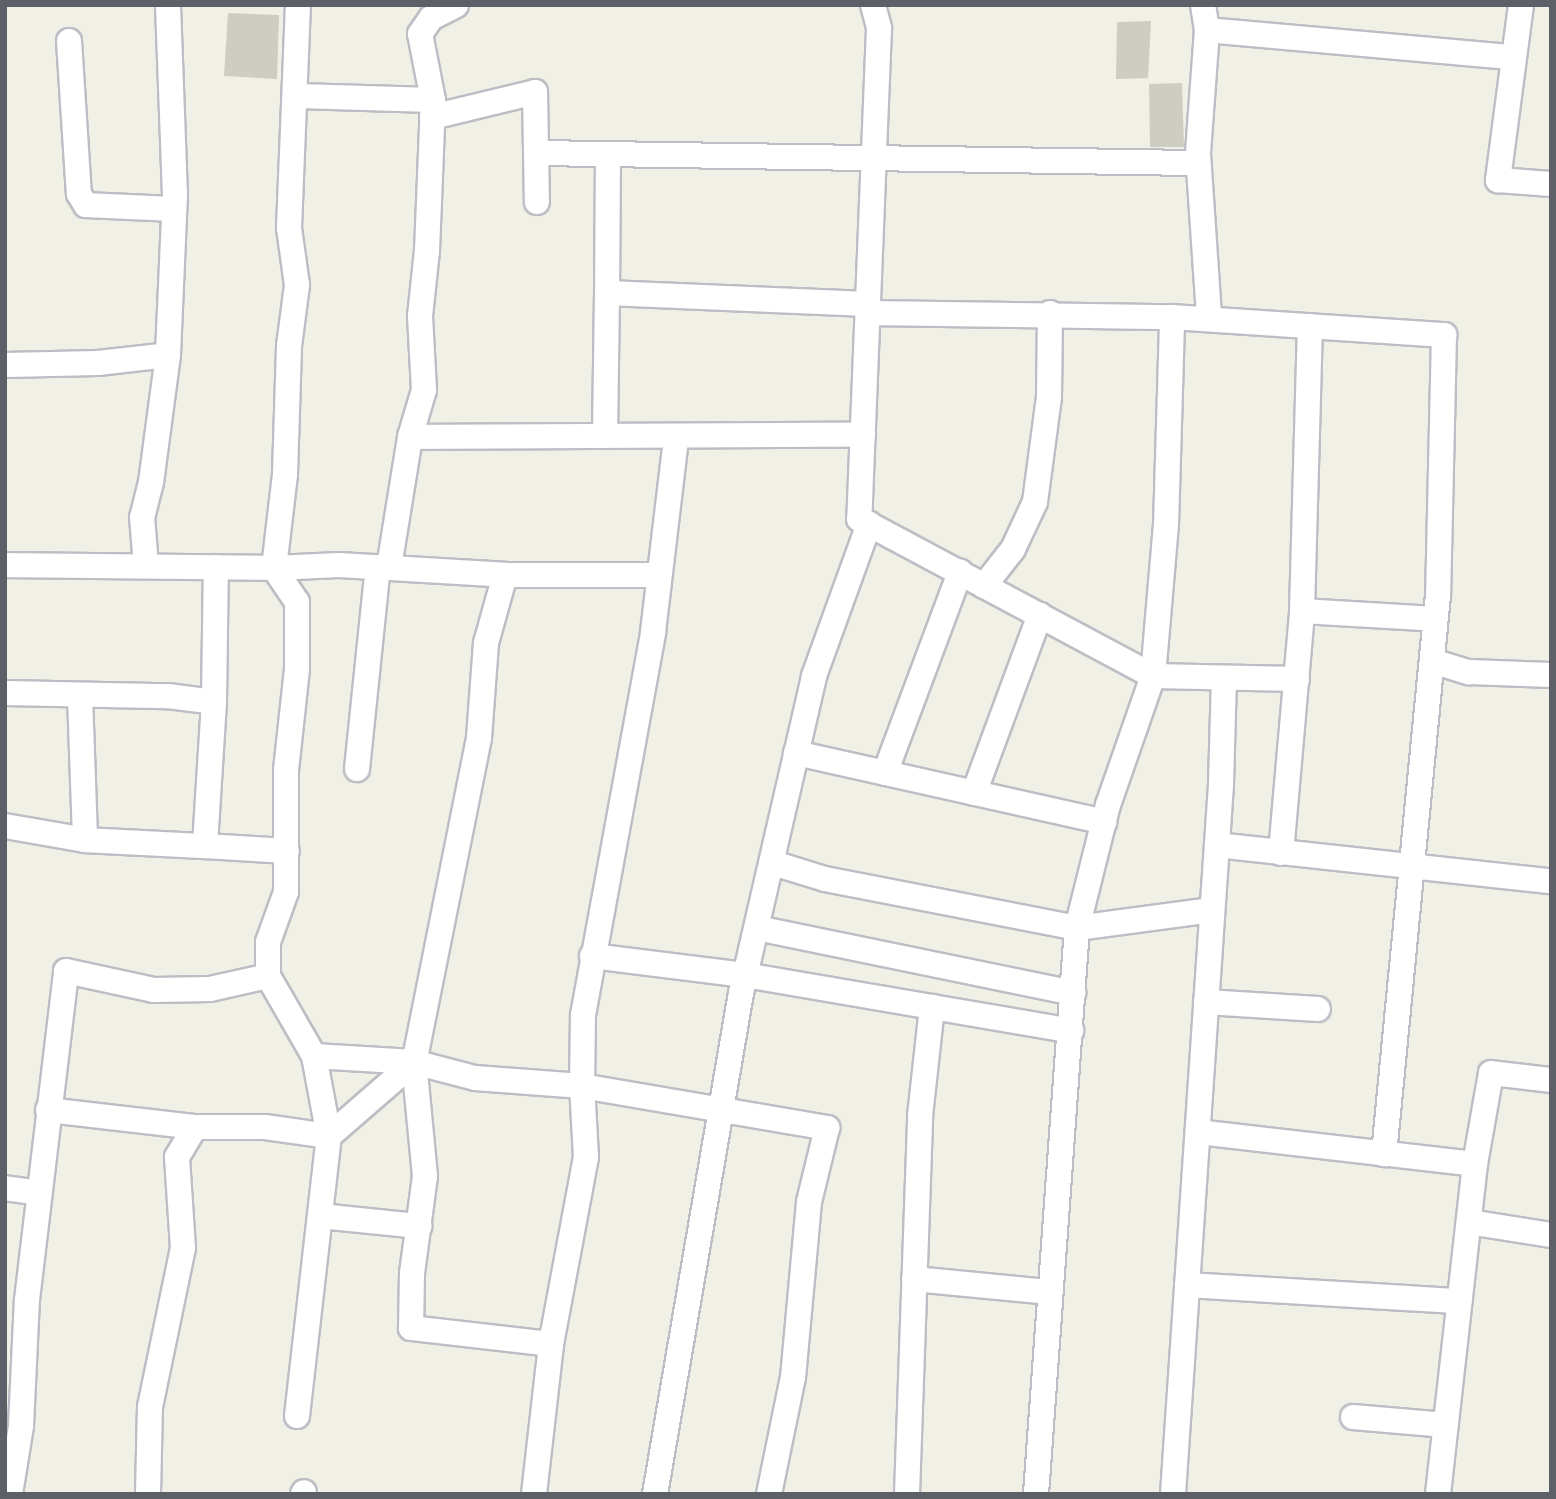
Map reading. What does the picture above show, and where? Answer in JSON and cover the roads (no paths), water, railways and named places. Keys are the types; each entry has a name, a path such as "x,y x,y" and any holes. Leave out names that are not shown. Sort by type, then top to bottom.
{"street":[{"path":"146,566 142,517 151,482 168,355 173,209 168,5"},
{"path":"296,1416 329,1136 314,1056 268,976 268,942 286,892 286,770 298,669 298,602 274,568 285,474 289,346 298,285 289,228 298,5"},
{"path":"357,769 384,567 410,437 424,390 420,316 427,251 433,109 420,34 431,18 456,5"},
{"path":"873,5 879,28 859,519 1153,676 1297,679"},
{"path":"1203,5 1207,30 1198,163 1209,317"},
{"path":"1521,5 1512,57 1498,180 1551,184"},
{"path":"1207,30 1512,57"},
{"path":"69,41 79,194 86,205 97,209 173,209"},
{"path":"296,96 433,109 535,92 537,202"},
{"path":"536,153 1198,163"},
{"path":"605,436 608,155"},
{"path":"607,293 868,309 1209,317 1444,335 1432,661 1384,1154"},
{"path":"985,586 1013,549 1035,502 1049,397 1050,313"},
{"path":"1036,1494 1077,928 1104,822 1153,676 1166,525 1172,317"},
{"path":"1281,853 1302,611 1310,326"},
{"path":"5,365 98,363 168,355"},
{"path":"410,437 605,436 676,439 863,435"},
{"path":"534,1494 551,1344 586,1157 582,1086 583,1015 653,632 676,439"},
{"path":"655,1494 745,975 814,676 869,524"},
{"path":"5,565 384,567 505,575 659,575"},
{"path":"205,846 214,702 216,567"},
{"path":"885,772 960,572"},
{"path":"505,575 486,643 479,737 414,1062 425,1175 411,1328 551,1344"},
{"path":"1302,611 1435,619"},
{"path":"974,793 1040,615"},
{"path":"1432,661 1469,672 1551,675"},
{"path":"1173,1494 1217,845 1224,678"},
{"path":"5,693 168,696 214,702"},
{"path":"80,695 85,840"},
{"path":"796,752 1104,822"},
{"path":"5,826 85,840 287,851"},
{"path":"1217,845 1551,881"},
{"path":"773,863 825,879 1077,928 1212,910"},
{"path":"757,928 1073,993"},
{"path":"592,956 745,975 1070,1031"},
{"path":"10,1494 21,1426 27,1300 66,971 154,990 211,989 268,976"},
{"path":"1206,1002 1318,1009"},
{"path":"907,1494 920,1116 932,1007"},
{"path":"314,1056 414,1062 475,1078 582,1086 827,1128 809,1202 793,1377 769,1494"},
{"path":"48,1110 195,1127 265,1127 329,1136 414,1062"},
{"path":"1438,1494 1475,1164 1491,1073 1551,1080"},
{"path":"148,1494 150,1407 183,1248 177,1157 195,1127"},
{"path":"1198,1132 1475,1164"},
{"path":"5,1188 40,1192"},
{"path":"320,1216 419,1226"},
{"path":"1469,1223 1551,1235"},
{"path":"914,1279 1050,1292"},
{"path":"1187,1285 1460,1301"},
{"path":"1353,1417 1446,1425"}]}
